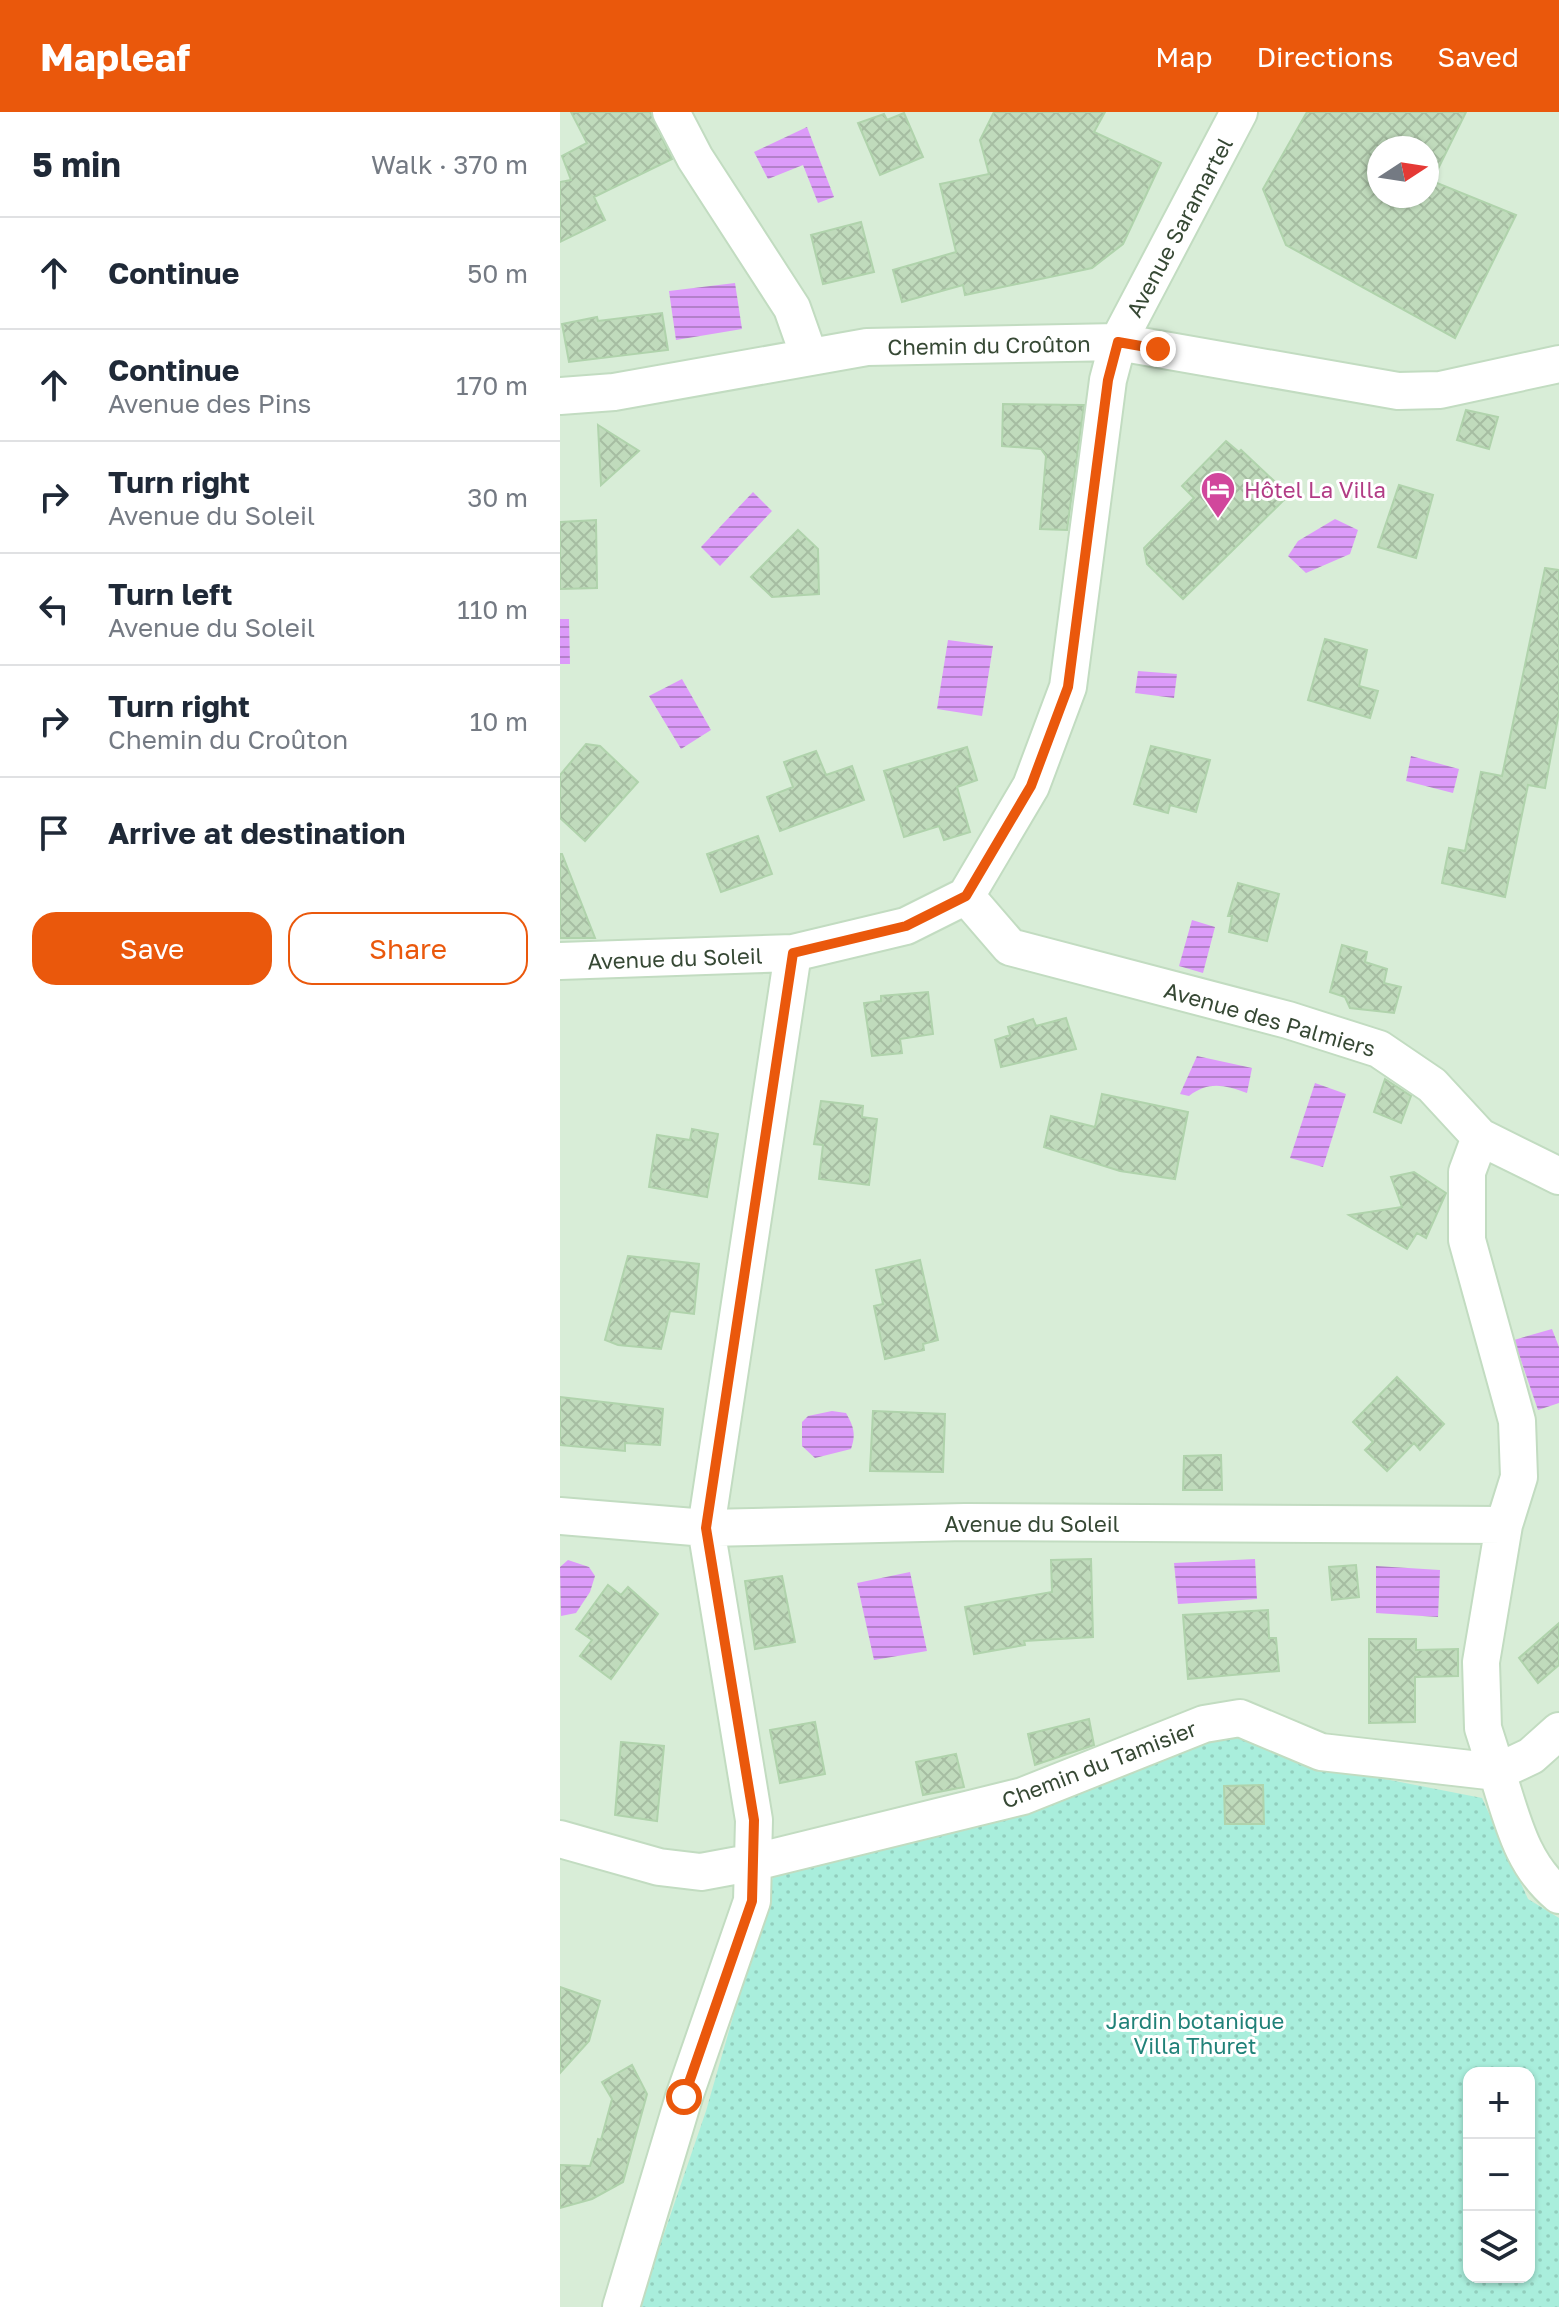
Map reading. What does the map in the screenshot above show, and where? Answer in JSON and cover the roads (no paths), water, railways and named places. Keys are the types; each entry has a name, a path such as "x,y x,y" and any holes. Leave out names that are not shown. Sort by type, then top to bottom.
{"street":[{"path":"671,112 695,158 792,308 809,356"},
{"name":"Avenue Saramartel","path":"1118,342 1239,112"},
{"path":"966,896 1031,786 1068,687 1108,380 1118,342"},
{"name":"Chemin du Croûton","path":"560,396 614,392 867,347 1118,342 1398,391 1440,390 1559,364"},
{"name":"Avenue du Soleil","path":"560,961 793,953 906,926 966,896"},
{"name":"Avenue des Palmiers","path":"966,896 1010,947 1288,1020 1379,1049 1432,1085 1480,1137 1559,1176"},
{"path":"621,2307 684,2097 752,1901 754,1820 706,1528 793,953"},
{"path":"1480,1137 1467,1172 1467,1240 1517,1421 1519,1477 1504,1525 1481,1662 1483,1728 1523,1852 1544,1883 1559,1895"},
{"name":"Avenue du Soleil","path":"560,1516 706,1528 965,1522 1504,1525"},
{"name":"Chemin du Tamisier","path":"560,1839 659,1867 701,1872 755,1862 1023,1796 1204,1724 1240,1718 1321,1752 1497,1772"},
{"path":"1497,1772 1531,1756 1559,1731"}],"place":[{"name":"Hôtel La Villa","path":"1218,520"}],"park label":[{"name":"Jardin botanique Villa Thuret","path":"1195,2032"}]}
